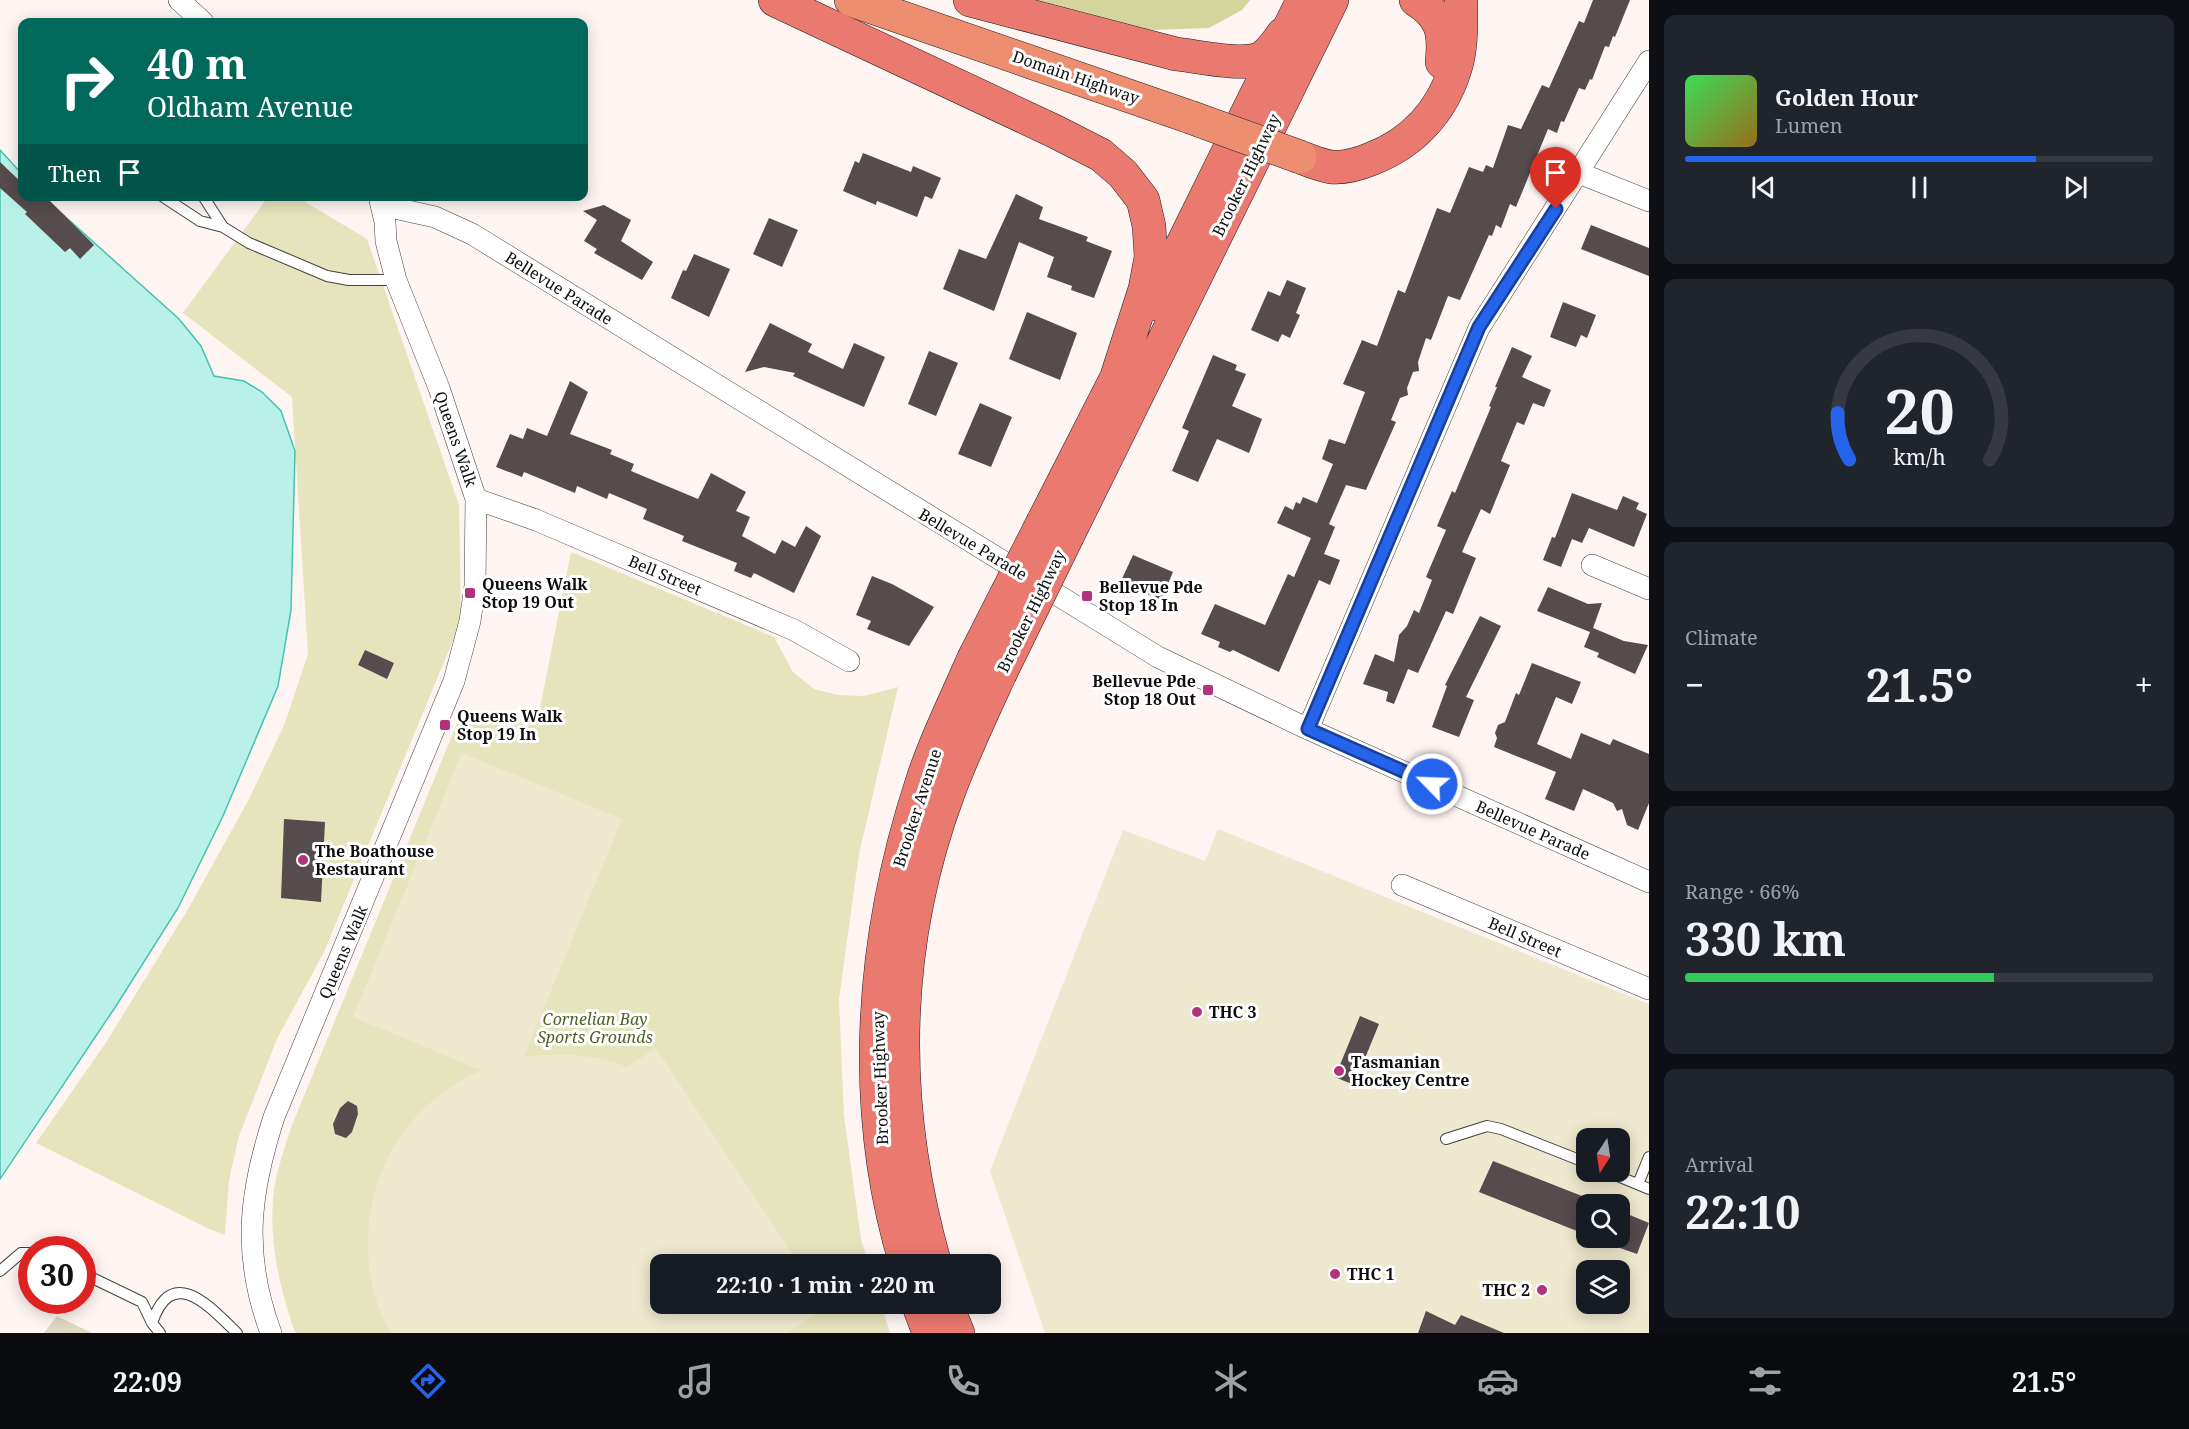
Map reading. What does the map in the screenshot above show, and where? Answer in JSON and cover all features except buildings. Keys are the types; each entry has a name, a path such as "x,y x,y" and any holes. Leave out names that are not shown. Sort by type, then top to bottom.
{"highway":[{"path":"775,0 1054,131 1101,155 1123,174 1143,200 1149,226 1150,257 1145,289 1116,379"},
{"path":"970,0 1176,54 1242,61 1260,58 1272,48 1298,10"},
{"name":"Brooker Highway","path":"932,1254 915,1185 904,1103 902,1025 909,946 922,876 948,793 967,744 987,667 1056,528 1332,0"},
{"path":"1300,157 1334,154 1369,145 1402,125 1425,100 1440,73 1444,43 1440,23 1425,6 1416,0"},
{"path":"1300,157 1332,167 1365,162 1397,147 1426,123 1446,94 1456,66 1461,0"},
{"name":"Brooker Highway","path":"1056,528 1116,379 1298,10"},
{"name":"Brooker Avenue","path":"886,925 897,867 922,780 987,667"},
{"name":"Brooker Highway","path":"886,925 877,1007 877,1097 883,1164 903,1254"},
{"path":"922,1314 929,1333"},
{"path":"950,1314 958,1333"}],"main road":[{"name":"Domain Highway","path":"851,0 1300,157"}],"street":[{"path":"179,0 199,18"},
{"path":"1308,729 1479,327 1649,61"},
{"path":"1579,173 1649,201"},
{"name":"Queens Walk","path":"271,1333 256,1283 253,1248 254,1191 261,1159 274,1117 454,681 470,621 475,586 476,499 439,388 396,280 386,241 381,201"},
{"name":"Bellevue Parade","path":"385,201 399,209 435,216 472,234 1158,657 1308,729 1649,882"},
{"name":"Bell Street","path":"476,499 537,520 794,630 849,661"},
{"path":"1592,565 1649,589"},
{"name":"Bell Street","path":"1402,885 1649,989"}],"lane":[{"path":"170,201 200,221 223,227 249,243 327,276 349,280 396,280"},
{"path":"206,201 223,227"},
{"path":"1446,1139 1487,1126 1501,1129 1576,1159"},
{"path":"1638,1184 1649,1157"},
{"path":"1630,1181 1649,1189"},
{"path":"0,1271 18,1256"},
{"path":"96,1280 141,1302 160,1333"},
{"path":"152,1323 158,1307 167,1296 178,1292 194,1296 211,1308 237,1333"}],"green space":[{"path":"1038,0 1250,0 1242,10 1209,28 1152,30"},
{"path":"265,201 304,201 367,239 459,505 461,621 324,952 277,1039 239,1136 229,1180 225,1235 36,1143 105,1044 187,911 249,799 285,723 308,654 292,397 183,313"},
{"name":"Cornelian Bay Sports Grounds","path":"571,552 774,637 793,672 814,689 838,695 864,696 898,687 859,854 839,999 844,1116 861,1239 866,1254 650,1254 650,1314 884,1314 890,1333 296,1333 275,1257 272,1221 276,1177 290,1130 458,721 537,723"}],"shaded area":[{"path":"462,753 622,819 524,1056 589,1057 627,1067 656,1048 792,1254 650,1254 650,1314 816,1314 787,1333 391,1333 379,1307 371,1279 368,1251 369,1222 384,1166 398,1141 415,1118 430,1103 481,1070 353,1017"},
{"name":"Tasmanian Hockey Centre","path":"1218,829 1649,1004 1649,1333 1045,1333 990,1171 1123,830 1205,861"},
{"path":"57,1316 92,1333 44,1333"}],"water":[{"path":"0,150 18,170 18,201 50,203 179,319 201,346 214,376 244,381 262,392 281,411 295,451 291,610 278,686 223,816 178,908 116,1006 0,1179"}],"place":[{"name":"Queens Walk Stop 19 Out","path":"470,593"},
{"name":"Bellevue Pde Stop 18 In","path":"1087,596"},
{"name":"Bellevue Pde Stop 18 Out","path":"1208,690"},
{"name":"Queens Walk Stop 19 In","path":"445,725"},
{"name":"The Boathouse Restaurant","path":"303,860"},
{"name":"THC 3","path":"1197,1012"},
{"name":"Tasmanian Hockey Centre","path":"1339,1071"},
{"name":"THC 1","path":"1335,1274"},
{"name":"THC 2","path":"1542,1290"}],"route":[{"path":"1432,784 1308,729 1479,327 1556,209"}]}
